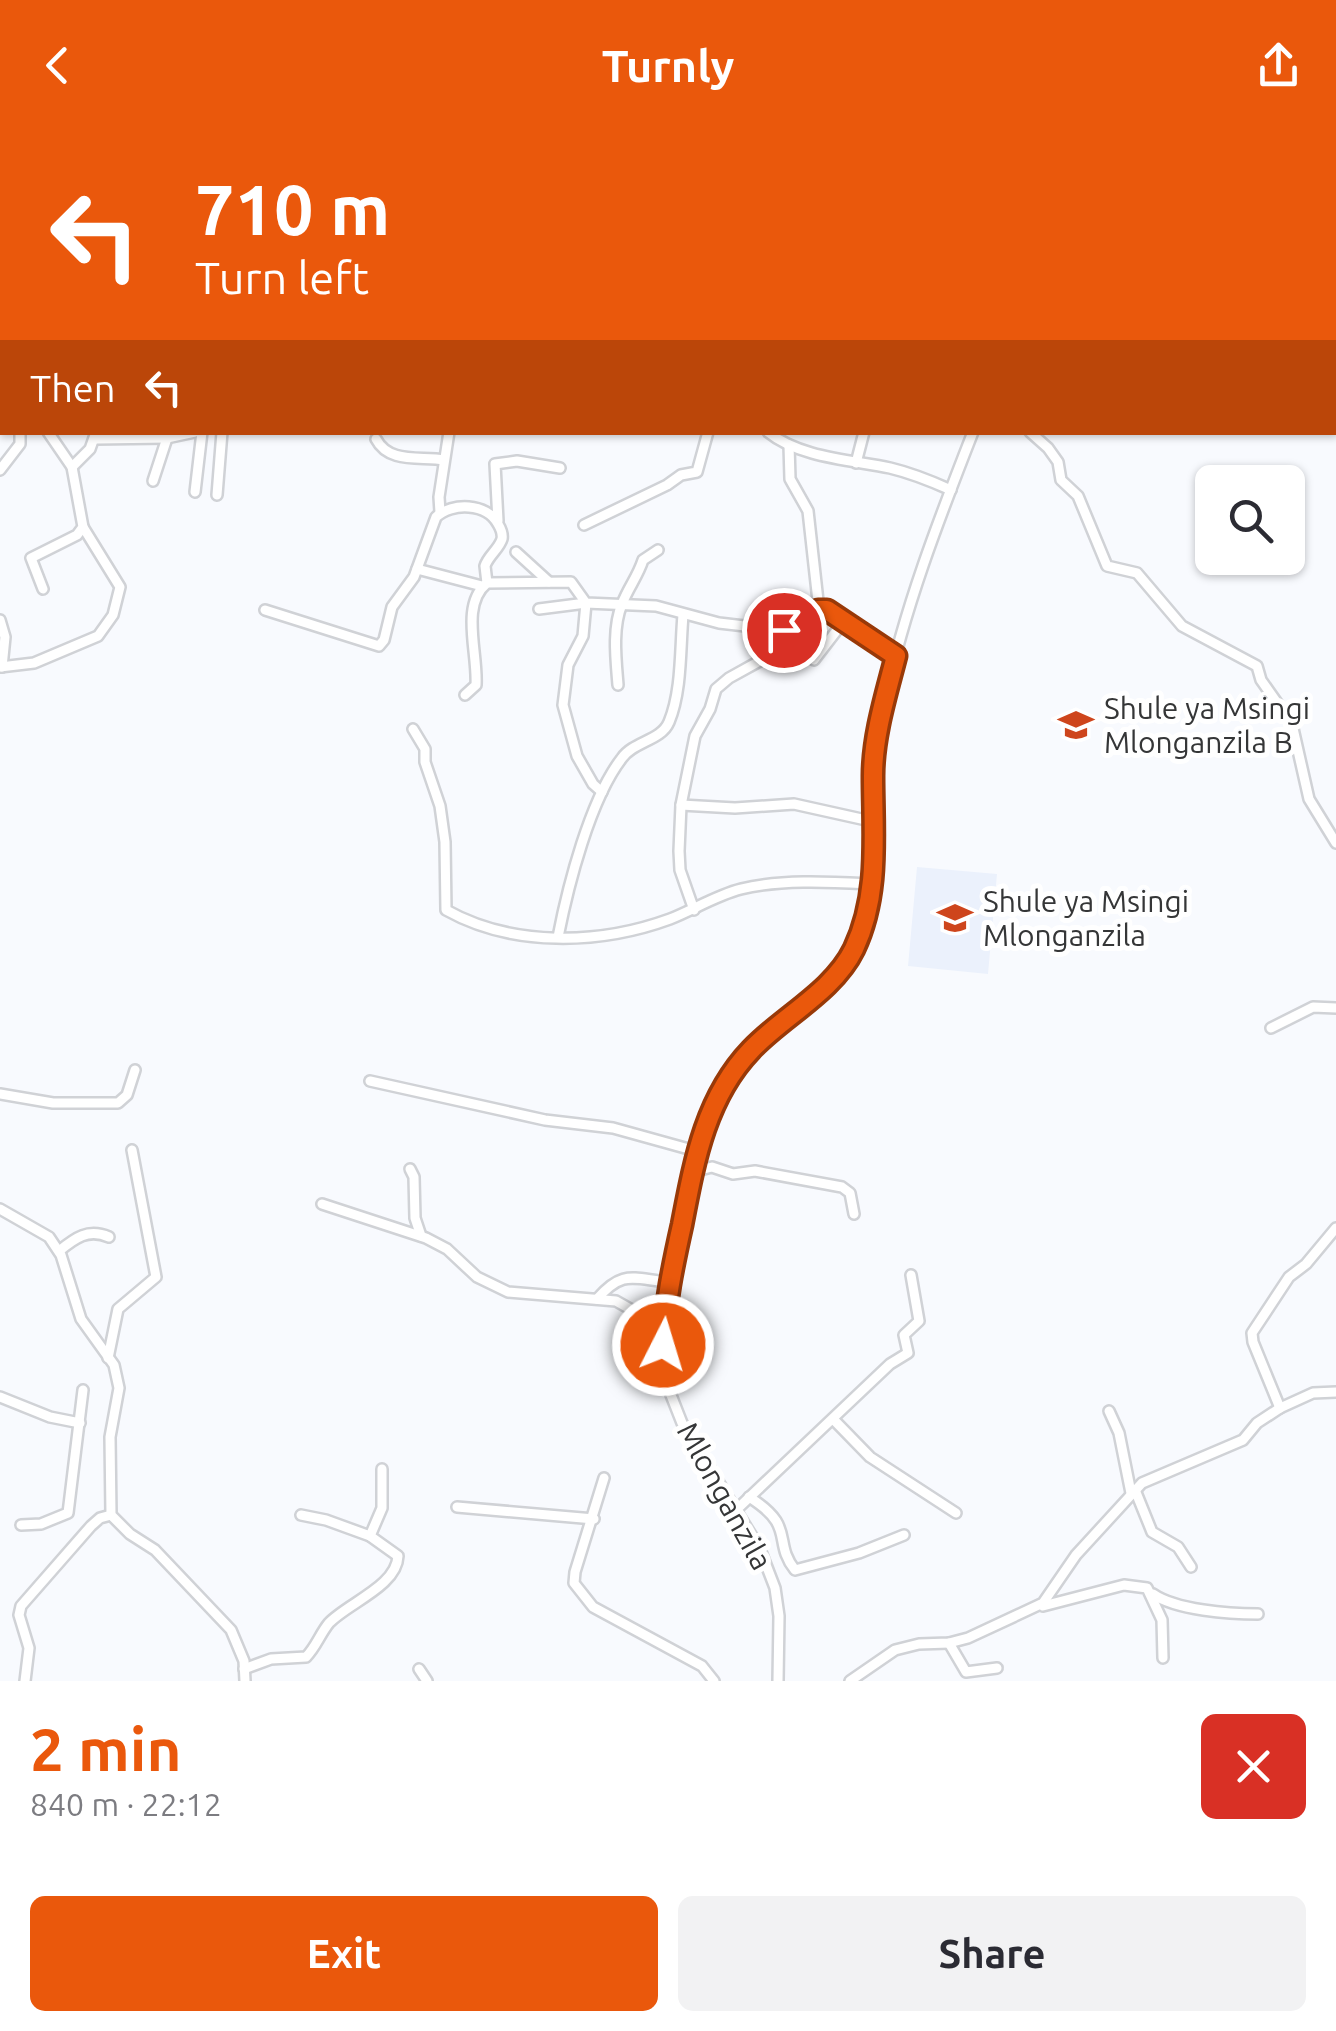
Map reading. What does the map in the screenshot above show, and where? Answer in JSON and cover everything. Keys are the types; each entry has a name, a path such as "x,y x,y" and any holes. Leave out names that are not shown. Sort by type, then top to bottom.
{"street":[{"path":"0,470 20,445 20,435"},
{"path":"0,620 4,637 1,667 34,663 93,638 113,615 120,587 83,527 72,467 50,435"},
{"path":"72,467 96,436 168,435 153,481"},
{"path":"194,492 198,435"},
{"path":"217,495 222,435"},
{"path":"265,610 379,646 392,607 417,569 440,512 449,435"},
{"path":"584,525 667,485 681,474 697,472 707,435"},
{"path":"773,435 790,445 856,463 893,468 950,490"},
{"path":"856,463 863,435"},
{"name":"Mlonganzila","path":"778,1681 776,1588 760,1550 682,1423 670,1390 663,1345 669,1282 696,1150 720,1093 751,1050 822,988 852,953 864,924 872,884 874,754 896,656 950,490 973,435"},
{"path":"1033,435 1058,462 1061,480 1078,496 1106,564 1137,574 1182,626 1257,666 1261,680 1292,724 1309,799 1336,843"},
{"path":"376,440 390,454 444,460"},
{"path":"694,910 680,870 681,805 695,736 710,710 716,689 804,633 818,610 808,511 790,479 790,445"},
{"path":"465,695 476,685 471,612 477,593 485,584 485,566 502,537 495,464 517,461 560,468"},
{"path":"440,512 478,507 498,524"},
{"path":"43,589 31,558 83,527"},
{"path":"618,686 616,632 621,605 643,560 658,550"},
{"path":"516,552 548,582"},
{"path":"417,569 485,584 574,582 586,603 583,636 566,672 563,704 577,756 602,792"},
{"path":"540,609 586,603 656,606 683,616 804,633"},
{"path":"818,610 827,610 896,656"},
{"path":"558,937 574,873 602,792 631,747 667,726 674,700 683,616"},
{"path":"814,660 844,621"},
{"path":"413,729 425,749 426,766 440,806 446,910 504,935 521,932 607,937 694,910 738,890 872,884"},
{"path":"681,805 735,808 794,804 875,822"},
{"path":"1271,1028 1314,1008 1336,1008"},
{"path":"0,1094 53,1102 118,1103 127,1095 135,1070"},
{"path":"370,1081 545,1120 613,1128 696,1150"},
{"path":"108,1358 118,1309 151,1284 157,1269 132,1150"},
{"path":"692,1172 712,1167 733,1174 755,1171 842,1187 850,1193 854,1214"},
{"path":"410,1169 414,1176 415,1218 421,1236"},
{"path":"322,1204 421,1236 447,1249 477,1277 496,1288 528,1295 616,1301 632,1310 663,1345"},
{"path":"0,1209 43,1232 59,1251 81,1319 114,1366 119,1388 110,1438 111,1514 130,1534 155,1550 231,1630 246,1681"},
{"path":"1280,1408 1252,1342 1252,1333 1289,1277 1306,1264 1336,1228"},
{"path":"59,1251 84,1234 109,1237"},
{"path":"736,1510 890,1364 908,1353 904,1336 920,1321 911,1275"},
{"path":"597,1299 613,1281 622,1278 669,1282"},
{"path":"20,1525 40,1524 68,1512 83,1390"},
{"path":"1028,1611 1043,1602 1076,1555 1133,1491 1162,1472 1243,1440 1257,1423 1280,1408 1313,1393 1336,1392"},
{"path":"0,1398 80,1423"},
{"path":"1109,1410 1119,1433 1133,1491 1152,1532 1178,1547 1191,1566"},
{"path":"833,1419 870,1457 956,1513"},
{"path":"370,1536 382,1508 382,1468"},
{"path":"604,1478 574,1583 585,1599 702,1666 714,1681"},
{"path":"750,1497 780,1522 795,1570 859,1553 904,1535"},
{"path":"457,1507 594,1518"},
{"path":"25,1681 28,1648 19,1615 21,1606 92,1526 111,1514"},
{"path":"244,1668 272,1659 306,1657 331,1621 389,1576 398,1563 398,1556 370,1536 301,1515"},
{"path":"850,1681 894,1650 919,1644 950,1644 1028,1611 1124,1585 1140,1585 1166,1600 1224,1614 1258,1614"},
{"path":"1151,1592 1162,1620 1163,1658"},
{"path":"950,1644 966,1672 997,1668"},
{"path":"419,1669 428,1681"}],"shaded area":[{"path":"917,867 997,874 988,974 908,966"}],"place":[{"name":"Shule ya Msingi Mlonganzila B","path":"1076,725"},
{"name":"Shule ya Msingi Mlonganzila","path":"955,918"}],"route":[{"path":"663,1345 666,1302 696,1150 720,1093 751,1050 842,967 864,924 872,884 874,754 896,656 827,610 818,610 804,633 784,630"}]}
